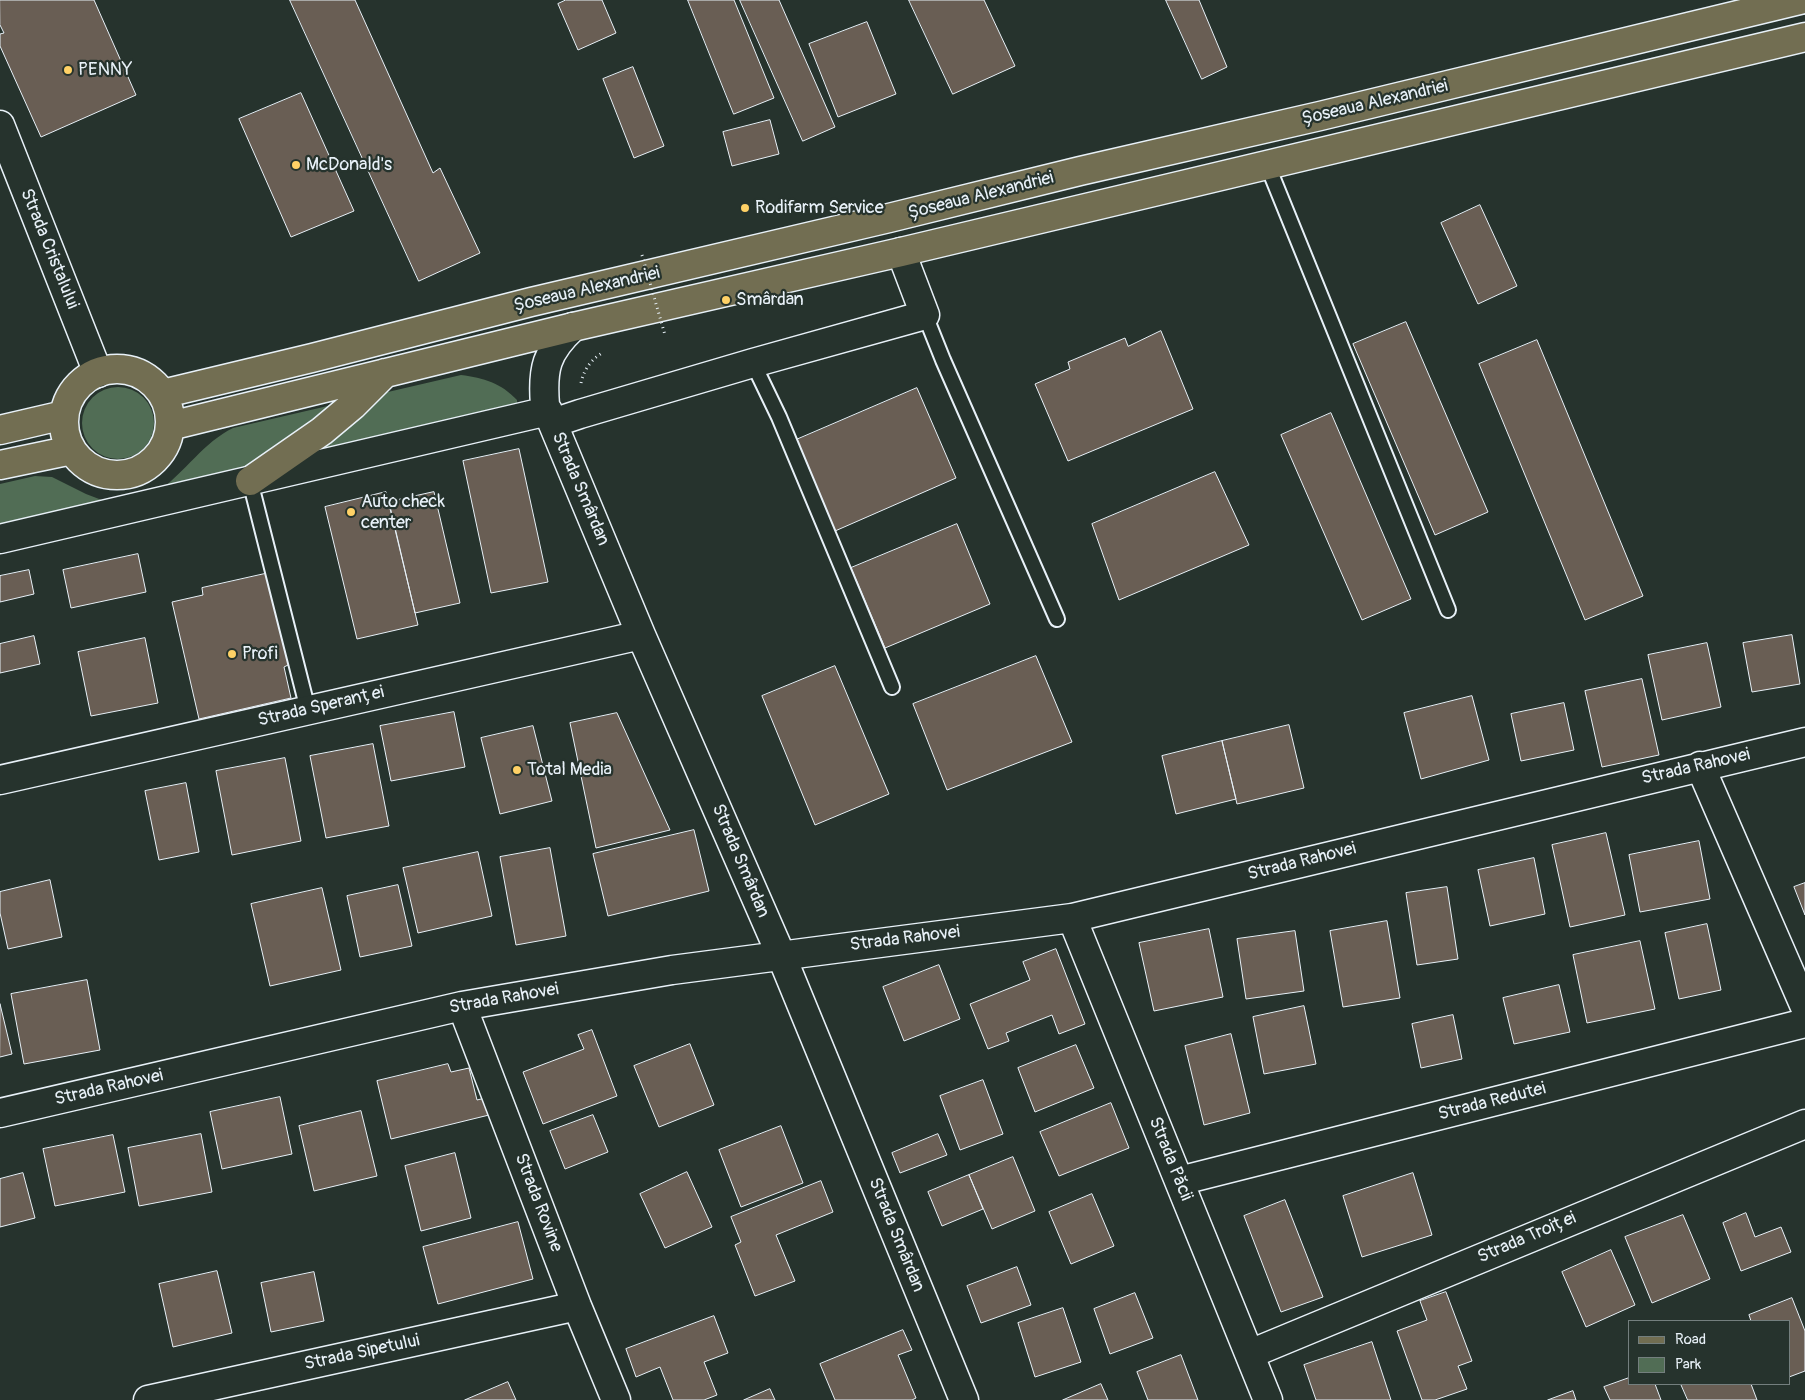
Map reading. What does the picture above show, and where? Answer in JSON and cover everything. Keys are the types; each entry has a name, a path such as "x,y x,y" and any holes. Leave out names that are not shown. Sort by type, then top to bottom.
{"main road":[{"name":"Șoseaua Alexandriei","path":"162,394 538,301 1800,0"},
{"name":"Șoseaua Alexandriei","path":"170,426 573,327 901,252 1805,37"},
{"path":"114,370 129,371 144,377 156,386 162,394 169,411 170,426 163,449 144,468 118,475 104,474 80,460 72,450 65,430 64,415 71,397 87,379 98,373 114,370"},
{"path":"250,481 322,430 353,405 385,373"},
{"path":"0,430 64,415"},
{"path":"0,465 72,450"}],"street":[{"name":"Strada Cristalului","path":"0,125 98,373"},
{"path":"0,538 549,413 580,414 753,362 925,314 901,252"},
{"name":"Strada Smârdan","path":"573,327 556,345 546,365 543,385 549,413 781,955 964,1400"},
{"name":"Strada Speranței","path":"0,780 642,634"},
{"name":"Strada Rahovei","path":"0,1113 462,1006 672,970 1072,918 1805,742"},
{"path":"1700,766 1805,1007"},
{"name":"Strada Păcii","path":"1072,918 1268,1400"},
{"name":"Strada Rovine","path":"462,1006 577,1306 616,1400"},
{"name":"Strada Redutei","path":"1179,1181 1805,1023"},
{"name":"Strada Troiței","path":"1250,1354 1805,1124"},
{"name":"Strada Sipetului","path":"148,1400 577,1306"}],"lane":[{"path":"1266,164 1448,610"},
{"path":"925,314 943,360 1057,619"},
{"path":"753,362 892,687"},
{"path":"250,481 308,710"}],"path":[{"path":"642,255 665,335"},
{"path":"580,414 579,392 582,376 592,359 607,350"}],"green space":[{"path":"461,375 498,385 517,400 517,404 159,491 213,441 233,428"},
{"path":"118,387 132,390 144,397 151,409 154,423 151,437 144,449 132,456 118,459 104,456 92,449 85,437 82,423 85,409 92,397 104,390"},
{"path":"35,476 52,477 107,502 0,527 0,484"}],"building":[{"name":"PENNY","path":"0,0 94,0 136,95 41,137 0,46 0,34 4,33 0,25"},
{"path":"290,0 355,0 433,173 440,168 480,253 419,281"},
{"path":"566,0 602,0 616,33 578,50 558,4"},
{"path":"688,0 734,0 774,98 734,114"},
{"path":"740,0 779,0 835,127 803,141"},
{"path":"909,0 984,0 1015,66 953,94"},
{"path":"1166,0 1199,0 1227,67 1202,79"},
{"path":"867,22 896,94 838,117 809,44"},
{"path":"633,67 664,146 634,158 603,79"},
{"name":"McDonald's","path":"301,93 354,211 291,237 239,119"},
{"path":"770,120 779,154 732,166 723,132"},
{"path":"1480,205 1517,286 1478,304 1441,223"},
{"path":"1406,322 1488,512 1435,535 1353,344"},
{"path":"1161,331 1193,409 1068,461 1035,384 1070,369 1068,362 1125,338 1128,346"},
{"path":"1537,340 1643,596 1585,620 1479,364"},
{"path":"917,388 956,478 835,531 796,440"},
{"path":"1331,413 1411,599 1362,620 1281,435"},
{"path":"519,449 548,582 491,593 463,461"},
{"path":"1215,472 1249,545 1119,600 1092,524"},
{"path":"386,492 418,625 357,639 325,507"},
{"path":"434,492 460,603 415,613 389,502"},
{"path":"957,524 990,604 885,648 851,568"},
{"path":"138,554 146,592 71,608 63,570"},
{"path":"29,570 34,594 0,602 0,576"},
{"path":"269,573 290,664 284,667 291,698 199,719 172,602 203,595 202,588"},
{"path":"1792,635 1800,684 1752,692 1743,643"},
{"path":"34,636 40,664 0,673 0,644"},
{"path":"145,638 158,703 91,716 78,652"},
{"path":"1707,643 1721,707 1662,720 1648,655"},
{"path":"1036,656 1072,742 947,790 913,704"},
{"path":"835,666 889,794 815,825 762,696"},
{"path":"1642,679 1659,755 1602,767 1585,691"},
{"path":"1472,696 1489,760 1421,779 1404,713"},
{"path":"1564,703 1574,750 1521,761 1511,714"},
{"path":"454,712 465,767 391,781 380,726"},
{"path":"617,713 670,830 596,848 570,723"},
{"path":"1289,725 1304,788 1237,804 1222,741"},
{"name":"Total Media","path":"533,726 552,801 500,814 481,738"},
{"path":"1222,741 1236,799 1176,814 1162,756"},
{"path":"373,744 389,826 326,838 310,756"},
{"path":"285,758 301,841 232,855 216,771"},
{"path":"186,783 199,852 159,860 145,791"},
{"path":"694,830 709,891 608,916 593,854"},
{"path":"1606,833 1625,915 1570,927 1552,845"},
{"path":"1699,841 1710,899 1640,912 1629,855"},
{"path":"550,848 566,936 516,945 500,857"},
{"path":"478,852 492,916 418,933 403,868"},
{"path":"1534,858 1545,914 1490,926 1478,870"},
{"path":"50,880 62,937 8,949 0,913 0,892"},
{"path":"1805,883 1805,915 1794,887"},
{"path":"398,885 412,946 360,957 347,896"},
{"path":"1447,887 1458,959 1417,965 1406,893"},
{"path":"322,888 341,970 270,986 251,904"},
{"path":"1387,921 1400,998 1343,1007 1330,931"},
{"path":"1707,924 1721,990 1679,999 1665,933"},
{"path":"1209,929 1223,997 1154,1011 1139,943"},
{"path":"1295,931 1304,991 1246,999 1237,939"},
{"path":"1640,941 1655,1009 1587,1023 1573,955"},
{"path":"1056,949 1085,1024 1059,1034 1052,1015 1006,1033 1009,1041 988,1049 970,1004 1030,980 1023,962"},
{"path":"939,965 960,1019 904,1041 883,987"},
{"path":"87,980 100,1050 24,1064 11,994"},
{"path":"1559,985 1570,1032 1514,1044 1503,998"},
{"path":"0,1004 12,1054 0,1057"},
{"path":"1304,1006 1316,1064 1264,1074 1253,1017"},
{"path":"1453,1015 1462,1059 1421,1068 1412,1024"},
{"path":"592,1030 617,1096 543,1124 523,1072 584,1049 578,1035"},
{"path":"1231,1034 1250,1113 1204,1125 1185,1046"},
{"path":"690,1044 714,1105 659,1127 634,1066"},
{"path":"1076,1045 1094,1088 1035,1112 1018,1068"},
{"path":"448,1064 451,1072 469,1068 477,1100 485,1098 489,1115 391,1139 377,1081"},
{"path":"983,1080 1003,1134 960,1150 940,1096"},
{"path":"280,1097 292,1154 222,1169 210,1112"},
{"path":"1111,1103 1129,1148 1059,1176 1040,1132"},
{"path":"361,1111 377,1176 314,1191 299,1126"},
{"path":"593,1115 608,1152 565,1169 550,1131"},
{"path":"781,1126 803,1183 741,1207 719,1150"},
{"path":"201,1134 212,1192 139,1206 128,1148"},
{"path":"938,1134 947,1155 900,1173 892,1153"},
{"path":"113,1135 125,1192 55,1206 43,1149"},
{"path":"455,1153 471,1218 421,1231 405,1166"},
{"path":"1013,1157 1035,1211 992,1229 969,1175"},
{"path":"687,1172 712,1227 665,1248 640,1194"},
{"path":"23,1173 35,1218 0,1227 0,1179"},
{"path":"1413,1173 1432,1235 1362,1257 1343,1196"},
{"path":"969,1175 983,1209 942,1226 928,1192"},
{"path":"821,1181 833,1212 776,1235 795,1281 755,1296 735,1245 741,1242 731,1217"},
{"path":"1092,1194 1114,1246 1071,1264 1049,1212"},
{"path":"1285,1200 1323,1297 1281,1312 1244,1216"},
{"path":"1746,1213 1755,1237 1781,1227 1791,1252 1741,1271 1723,1223"},
{"path":"1683,1215 1710,1279 1652,1303 1625,1237"},
{"path":"518,1222 533,1279 438,1304 423,1247"},
{"path":"1611,1250 1635,1305 1586,1327 1562,1272"},
{"path":"1017,1267 1031,1305 981,1323 967,1286"},
{"path":"217,1271 232,1333 173,1347 159,1284"},
{"path":"314,1272 324,1321 271,1332 261,1283"},
{"path":"1446,1292 1472,1361 1458,1366 1467,1389 1435,1400 1422,1400 1397,1331 1427,1320 1420,1301"},
{"path":"1135,1293 1153,1338 1110,1354 1094,1309"},
{"path":"1792,1298 1805,1331 1805,1371 1790,1377 1790,1320 1751,1320 1749,1315"},
{"path":"1063,1308 1081,1362 1035,1377 1018,1323"},
{"path":"714,1316 728,1353 704,1362 717,1395 704,1400 673,1400 660,1367 636,1377 626,1349"},
{"path":"903,1330 912,1350 898,1355 916,1398 912,1400 835,1400 820,1364"},
{"path":"1372,1342 1391,1400 1316,1400 1304,1365"},
{"path":"1181,1355 1198,1400 1148,1400 1137,1372"},
{"path":"1628,1378 1628,1385 1655,1385 1661,1400 1610,1400 1604,1387"},
{"path":"508,1382 516,1400 465,1400"},
{"path":"1101,1384 1108,1400 1063,1400"},
{"path":"1681,1385 1751,1385 1757,1400 1688,1400"},
{"path":"770,1389 775,1400 744,1400"},
{"path":"1573,1391 1576,1400 1548,1400"}],"place":[{"name":"PENNY","path":"68,70"},
{"name":"McDonald's","path":"296,165"},
{"name":"Rodifarm Service","path":"745,208"},
{"name":"Smârdan","path":"726,300"},
{"name":"Auto check center","path":"351,512"},
{"name":"Profi","path":"232,654"},
{"name":"Total Media","path":"517,770"}]}
